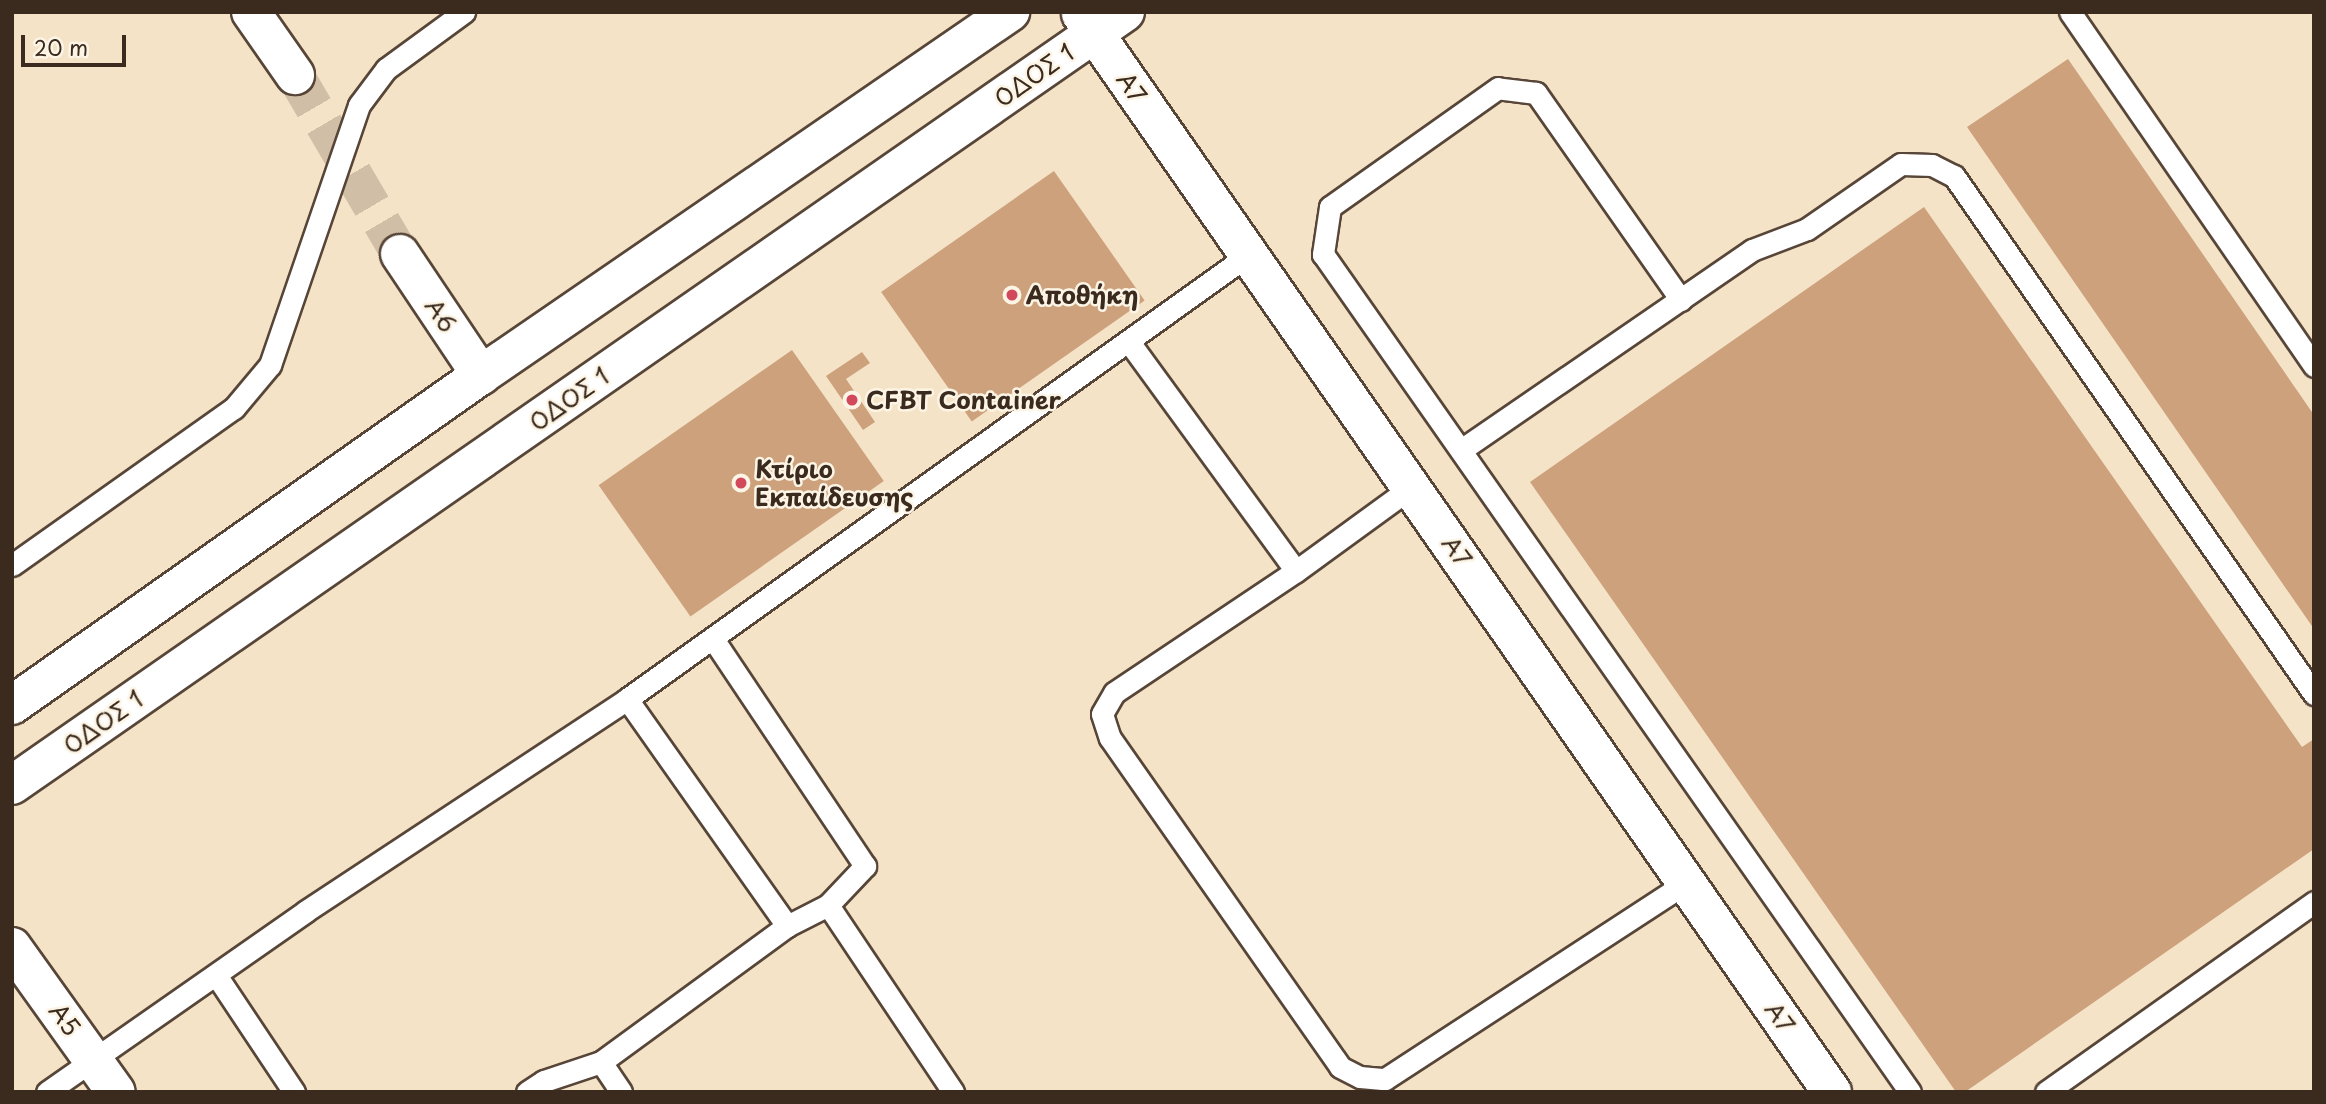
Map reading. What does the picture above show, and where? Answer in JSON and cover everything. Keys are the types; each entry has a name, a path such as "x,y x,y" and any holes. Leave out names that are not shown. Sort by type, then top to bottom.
{"street":[{"path":"251,12 295,75"},
{"path":"12,705 481,375 1010,12"},
{"name":"Α7","path":"1100,19 1251,253 1832,1092"},
{"name":"ΟΔΟΣ 1","path":"12,785 1100,19"},
{"name":"Α6","path":"400,254 481,375"},
{"name":"Α5","path":"12,947 116,1092"}],"lane":[{"path":"12,565 178,451 234,408 270,365 359,105 386,69 464,12"},
{"path":"2070,12 2314,366"},
{"path":"1681,300 1536,93 1498,88 1330,207 1323,254 1910,1092"},
{"path":"1461,450 1752,250 1807,229 1900,164 1932,165 1954,176 2314,694"},
{"path":"47,1092 306,911 627,699 1251,253"},
{"path":"1129,342 1296,571"},
{"path":"1413,486 1296,571 1114,693 1102,714 1110,738 1340,1067 1360,1077 1385,1079 1687,882"},
{"path":"527,1092 544,1081 601,1062 787,926 828,905 866,866 713,639"},
{"path":"627,699 787,926"},
{"path":"2046,1092 2314,902"},
{"path":"828,905 953,1092"},
{"path":"216,975 294,1092"},
{"path":"601,1062 621,1092"}],"building":[{"path":"2068,59 2314,415 2314,629 1967,127"},
{"name":"Αποθήκη","path":"1054,171 1145,300 972,421 881,292"},
{"path":"1924,207 2302,747 2314,739 2314,849 1965,1092 1956,1092 1530,482"},
{"name":"Κτίριο Εκπαίδευσης","path":"792,350 884,481 690,616 599,485"},
{"name":"CFBT Container","path":"862,352 870,363 846,379 875,422 863,430 826,376"}],"tunnel":[{"path":"295,75 400,254"}],"place":[{"name":"Αποθήκη","path":"1012,295"},
{"name":"CFBT Container","path":"852,400"},
{"name":"Κτίριο Εκπαίδευσης","path":"741,483"}]}
